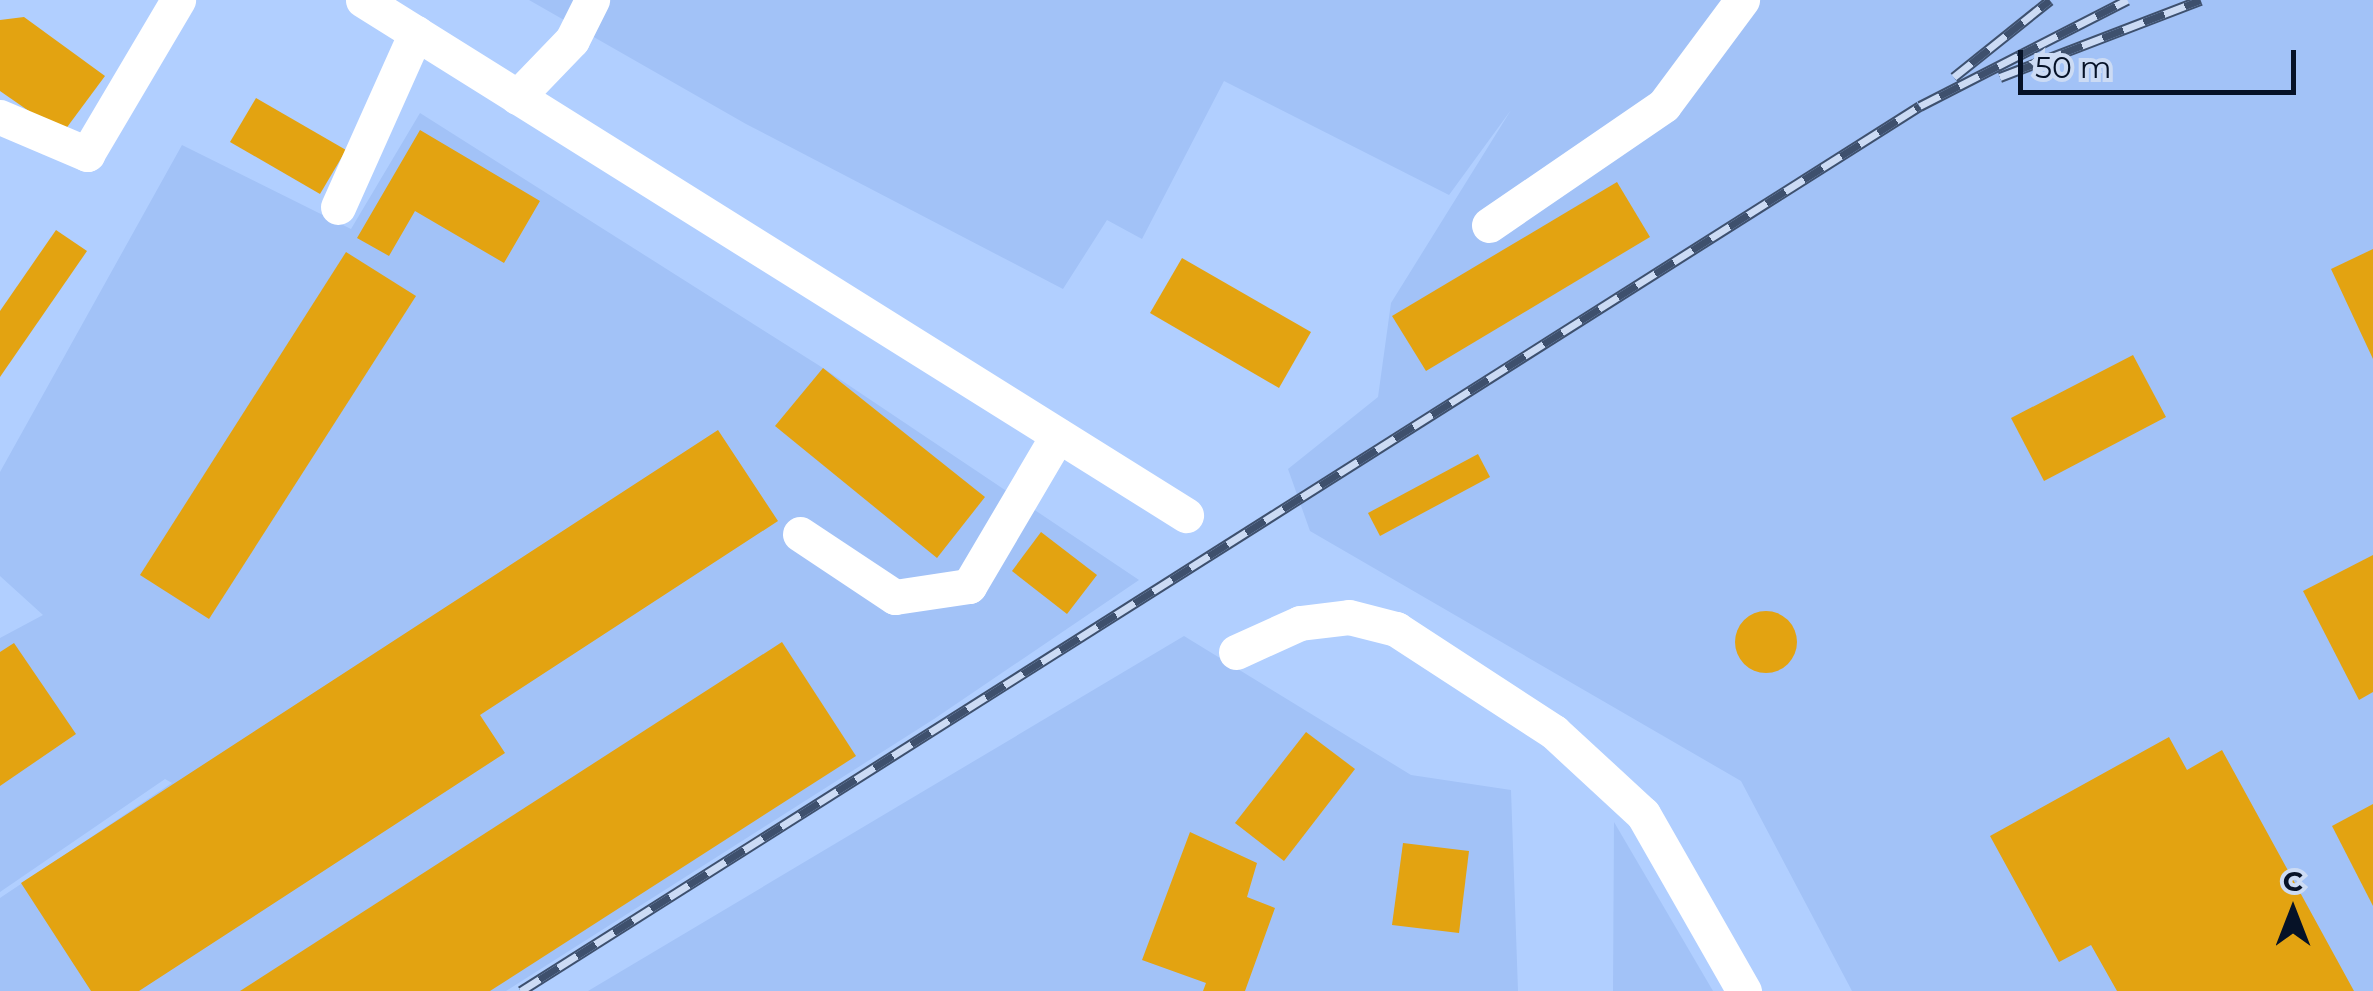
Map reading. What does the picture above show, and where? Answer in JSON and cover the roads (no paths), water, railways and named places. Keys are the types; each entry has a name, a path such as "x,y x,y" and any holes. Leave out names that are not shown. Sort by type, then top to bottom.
{"street":[{"path":"0,117 87,154 178,0"},
{"path":"363,0 1186,514"},
{"path":"517,96 572,40 592,0"},
{"path":"1489,225 1664,105 1742,0"},
{"path":"338,208 416,33"},
{"path":"800,534 895,598 969,586 1058,435"},
{"path":"1236,652 1300,624 1348,617 1380,625 1554,732 1643,814 1744,991"}],"railway":[{"path":"1954,77 2050,0"},
{"path":"521,991 1920,106 2127,0"},
{"path":"2000,77 2201,0"}]}
